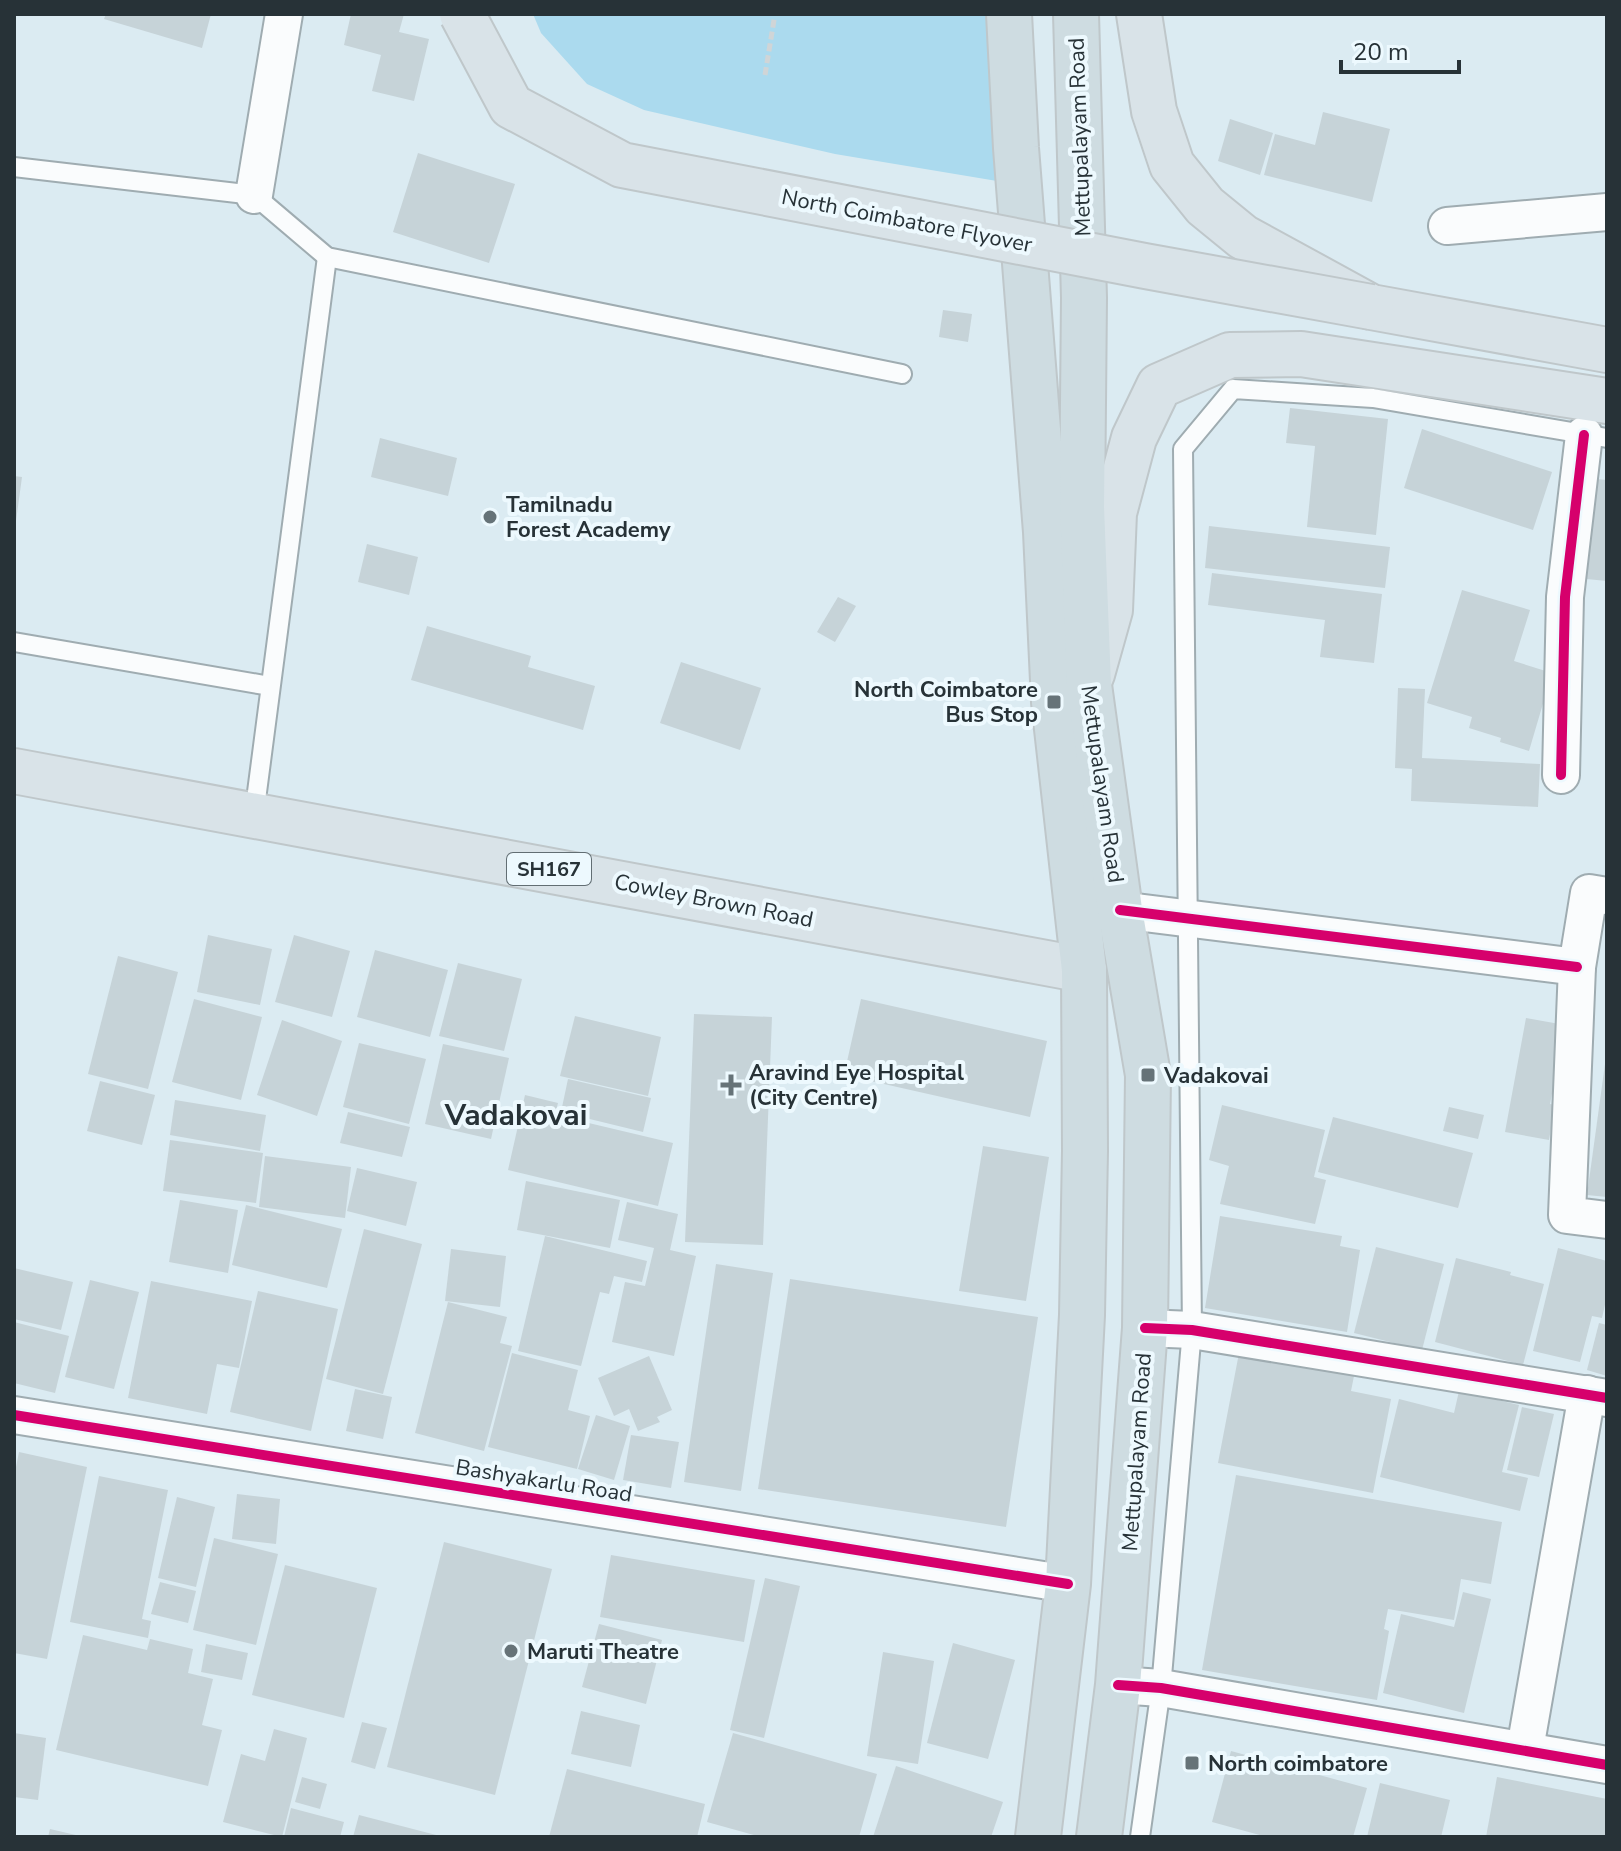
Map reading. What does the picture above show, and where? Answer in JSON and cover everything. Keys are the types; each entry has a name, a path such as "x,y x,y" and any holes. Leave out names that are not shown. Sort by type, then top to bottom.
{"highway":[{"name":"Mettupalayam Road","path":"1009,14 1016,148 1046,532 1054,702 1084,970 1083,1300 1068,1584 1038,1837"},
{"name":"Mettupalayam Road","path":"1076,14 1084,298 1082,507 1089,685 1120,910 1148,1075 1145,1328 1118,1685 1099,1837"}],"main road":[{"name":"North Coimbatore Flyover","path":"462,14 511,106 622,165 1145,266 1607,350"},
{"path":"1139,14 1154,111 1172,165 1205,206 1243,237 1371,307"},
{"path":"1089,685 1110,610 1114,513 1134,438 1159,386 1230,355 1301,354 1599,425"},
{"name":"Cowley Brown Road","path":"14,771 1084,970"}],"street":[{"path":"254,195 284,14"},
{"path":"1447,226 1607,212"},
{"path":"1561,775 1565,597 1599,425"},
{"path":"1607,896 1589,893 1577,967 1567,1215 1607,1220"},
{"path":"1120,910 1577,967"},
{"path":"1145,1328 1192,1330 1597,1396 1525,1749"},
{"name":"Bashyakarlu Road","path":"14,1415 1068,1584"},
{"path":"1118,1685 1161,1688 1607,1765"}],"lane":[{"path":"14,167 254,195 327,257 902,374"},
{"path":"254,815 327,257"},
{"path":"1140,1837 1161,1688 1192,1330 1183,449 1233,389 1373,398 1599,425"},
{"path":"14,642 270,686"}],"path":[{"path":"765,75 775,14"}],"shaded area":[{"path":"533,14 988,14 997,181 835,154 644,110 587,84 541,33"}],"building":[{"path":"106,14 211,14 202,48 104,19"},
{"path":"351,14 404,14 399,32 429,39 414,101 372,91 381,55 344,45"},
{"path":"1323,112 1390,129 1372,202 1264,175 1275,134 1315,145"},
{"path":"1230,119 1273,133 1260,175 1218,161"},
{"path":"418,153 515,184 489,263 393,232"},
{"path":"943,310 972,314 968,342 939,337"},
{"path":"1290,408 1388,419 1376,535 1307,527 1315,446 1286,443"},
{"path":"1422,429 1552,472 1533,530 1404,488"},
{"path":"380,438 457,458 448,496 371,477"},
{"path":"14,476 22,477 16,521 14,521"},
{"path":"1585,478 1607,480 1607,581 1576,578"},
{"path":"1209,526 1390,547 1385,588 1205,568"},
{"path":"367,544 418,557 409,595 358,582"},
{"path":"1212,573 1382,594 1374,663 1320,657 1325,620 1208,605"},
{"path":"1462,590 1530,610 1514,661 1552,673 1529,751 1469,728 1472,717 1427,703"},
{"path":"838,597 856,606 835,642 817,632"},
{"path":"427,626 531,656 528,667 595,686 583,730 411,680"},
{"path":"681,662 761,688 740,750 660,723"},
{"path":"1398,688 1425,689 1422,758 1540,764 1538,807 1411,801 1412,769 1395,768"},
{"path":"208,935 272,949 260,1005 197,992"},
{"path":"294,935 350,951 332,1017 275,1002"},
{"path":"375,950 448,970 430,1037 357,1017"},
{"path":"118,956 178,972 148,1089 88,1074"},
{"path":"458,963 522,979 504,1051 439,1036"},
{"path":"194,999 262,1017 241,1100 172,1082"},
{"path":"861,999 1047,1041 1030,1117 844,1075"},
{"path":"694,1014 772,1017 763,1245 685,1242"},
{"path":"575,1016 661,1037 648,1096 560,1076"},
{"path":"1526,1018 1565,1025 1550,1104 1555,1105 1549,1140 1505,1132"},
{"path":"282,1020 342,1041 317,1116 257,1095"},
{"path":"359,1043 426,1059 409,1124 343,1107"},
{"path":"443,1044 509,1058 491,1139 425,1124"},
{"path":"1607,1064 1607,1197 1587,1195"},
{"path":"568,1079 651,1098 643,1132 561,1112"},
{"path":"100,1081 155,1095 142,1145 87,1131"},
{"path":"525,1095 558,1103 555,1115 673,1143 658,1206 508,1170"},
{"path":"175,1100 266,1115 260,1151 170,1135"},
{"path":"1222,1105 1325,1130 1314,1177 1326,1180 1315,1224 1220,1204 1229,1166 1209,1160"},
{"path":"1449,1107 1484,1115 1478,1139 1443,1131"},
{"path":"348,1112 410,1127 402,1157 340,1143"},
{"path":"1333,1117 1473,1153 1458,1208 1318,1172"},
{"path":"170,1140 263,1153 256,1203 163,1191"},
{"path":"983,1146 1049,1157 1026,1301 959,1291"},
{"path":"265,1156 351,1167 345,1218 259,1207"},
{"path":"357,1168 417,1182 406,1226 347,1211"},
{"path":"526,1181 620,1200 610,1248 517,1230"},
{"path":"180,1200 238,1210 228,1273 169,1262"},
{"path":"627,1202 678,1214 670,1250 696,1256 674,1356 612,1342 625,1282 645,1286 654,1248 618,1240"},
{"path":"246,1205 342,1229 327,1288 232,1265"},
{"path":"1220,1216 1342,1236 1340,1246 1360,1250 1347,1332 1205,1308"},
{"path":"364,1229 422,1244 383,1394 326,1379"},
{"path":"545,1236 647,1261 642,1282 614,1276 609,1294 600,1292 581,1366 518,1351"},
{"path":"1376,1247 1444,1264 1422,1350 1354,1333"},
{"path":"1558,1248 1607,1261 1607,1296 1602,1318 1592,1316 1580,1362 1533,1351"},
{"path":"451,1249 506,1256 500,1307 445,1301"},
{"path":"1456,1258 1544,1284 1523,1365 1435,1342"},
{"path":"716,1264 773,1273 741,1491 684,1482"},
{"path":"14,1268 73,1282 61,1330 14,1319"},
{"path":"790,1279 1038,1317 1006,1527 758,1489"},
{"path":"90,1280 139,1292 114,1389 65,1377"},
{"path":"151,1281 252,1301 239,1368 217,1364 207,1414 128,1398"},
{"path":"258,1291 338,1309 311,1431 230,1412"},
{"path":"448,1302 507,1317 500,1343 512,1346 484,1451 415,1433"},
{"path":"14,1322 69,1336 55,1393 14,1383"},
{"path":"1599,1323 1607,1325 1607,1376 1587,1370"},
{"path":"512,1353 578,1370 568,1410 590,1416 577,1469 488,1447"},
{"path":"1239,1353 1354,1376 1351,1391 1391,1399 1373,1493 1218,1463"},
{"path":"649,1356 672,1410 657,1417 660,1422 638,1431 629,1409 614,1416 598,1378"},
{"path":"355,1389 392,1397 383,1439 346,1431"},
{"path":"1459,1391 1519,1405 1502,1472 1528,1478 1520,1511 1380,1477 1399,1399 1454,1413"},
{"path":"1522,1407 1554,1414 1539,1477 1507,1470"},
{"path":"596,1415 630,1426 614,1480 578,1469"},
{"path":"631,1435 679,1442 671,1488 623,1480"},
{"path":"19,1452 87,1467 47,1659 14,1653 14,1477"},
{"path":"1236,1475 1502,1522 1491,1584 1461,1579 1454,1620 1388,1609 1384,1629 1389,1631 1377,1700 1202,1670"},
{"path":"99,1476 168,1490 142,1619 151,1621 148,1638 70,1622"},
{"path":"237,1494 280,1499 276,1544 232,1539"},
{"path":"177,1497 215,1507 196,1587 158,1578"},
{"path":"214,1538 278,1554 256,1645 193,1630"},
{"path":"444,1542 552,1569 495,1795 387,1767"},
{"path":"611,1555 755,1580 744,1642 600,1617"},
{"path":"285,1565 377,1588 344,1718 252,1695"},
{"path":"765,1578 800,1586 764,1738 730,1730"},
{"path":"160,1582 196,1591 188,1623 151,1614"},
{"path":"1463,1592 1491,1599 1464,1713 1383,1693 1401,1614 1454,1627"},
{"path":"599,1624 662,1640 646,1704 582,1687"},
{"path":"83,1635 147,1650 150,1639 193,1649 188,1673 213,1679 202,1725 222,1730 208,1786 56,1750"},
{"path":"953,1643 1015,1660 988,1759 927,1743"},
{"path":"206,1644 248,1653 242,1680 201,1672"},
{"path":"883,1652 934,1661 918,1764 867,1756"},
{"path":"581,1711 640,1725 631,1767 571,1754"},
{"path":"362,1722 387,1728 375,1769 351,1762"},
{"path":"274,1729 307,1738 282,1837 223,1822 241,1754 265,1761"},
{"path":"14,1733 46,1738 38,1800 14,1797"},
{"path":"733,1733 877,1774 859,1837 761,1837 707,1822"},
{"path":"1231,1751 1367,1788 1353,1837 1267,1837 1212,1822"},
{"path":"896,1766 1003,1802 991,1837 873,1837"},
{"path":"567,1769 705,1804 697,1837 549,1837"},
{"path":"302,1777 327,1784 320,1809 295,1802"},
{"path":"1497,1777 1607,1799 1607,1837 1486,1837"},
{"path":"1380,1783 1450,1800 1441,1837 1367,1837"},
{"path":"291,1808 344,1822 340,1837 284,1837"},
{"path":"359,1815 440,1836 440,1837 353,1837"},
{"path":"50,1829 80,1836 80,1837 48,1837"}],"cycle path":[{"path":"1561,775 1565,597 1584,435"},
{"path":"1120,910 1577,967"},
{"path":"1145,1328 1192,1330 1607,1398"},
{"path":"14,1415 1068,1584"},
{"path":"1118,1685 1161,1688 1607,1765"}],"place":[{"name":"Tamilnadu Forest Academy","path":"490,517"},
{"name":"North Coimbatore Bus Stop","path":"1054,702"},
{"name":"Vadakovai","path":"1148,1075"},
{"name":"Aravind Eye Hospital (City Centre)","path":"731,1085"},
{"name":"Maruti Theatre","path":"511,1651"},
{"name":"North coimbatore","path":"1192,1763"}],"district":[{"name":"Vadakovai","path":"516,1115"}]}
